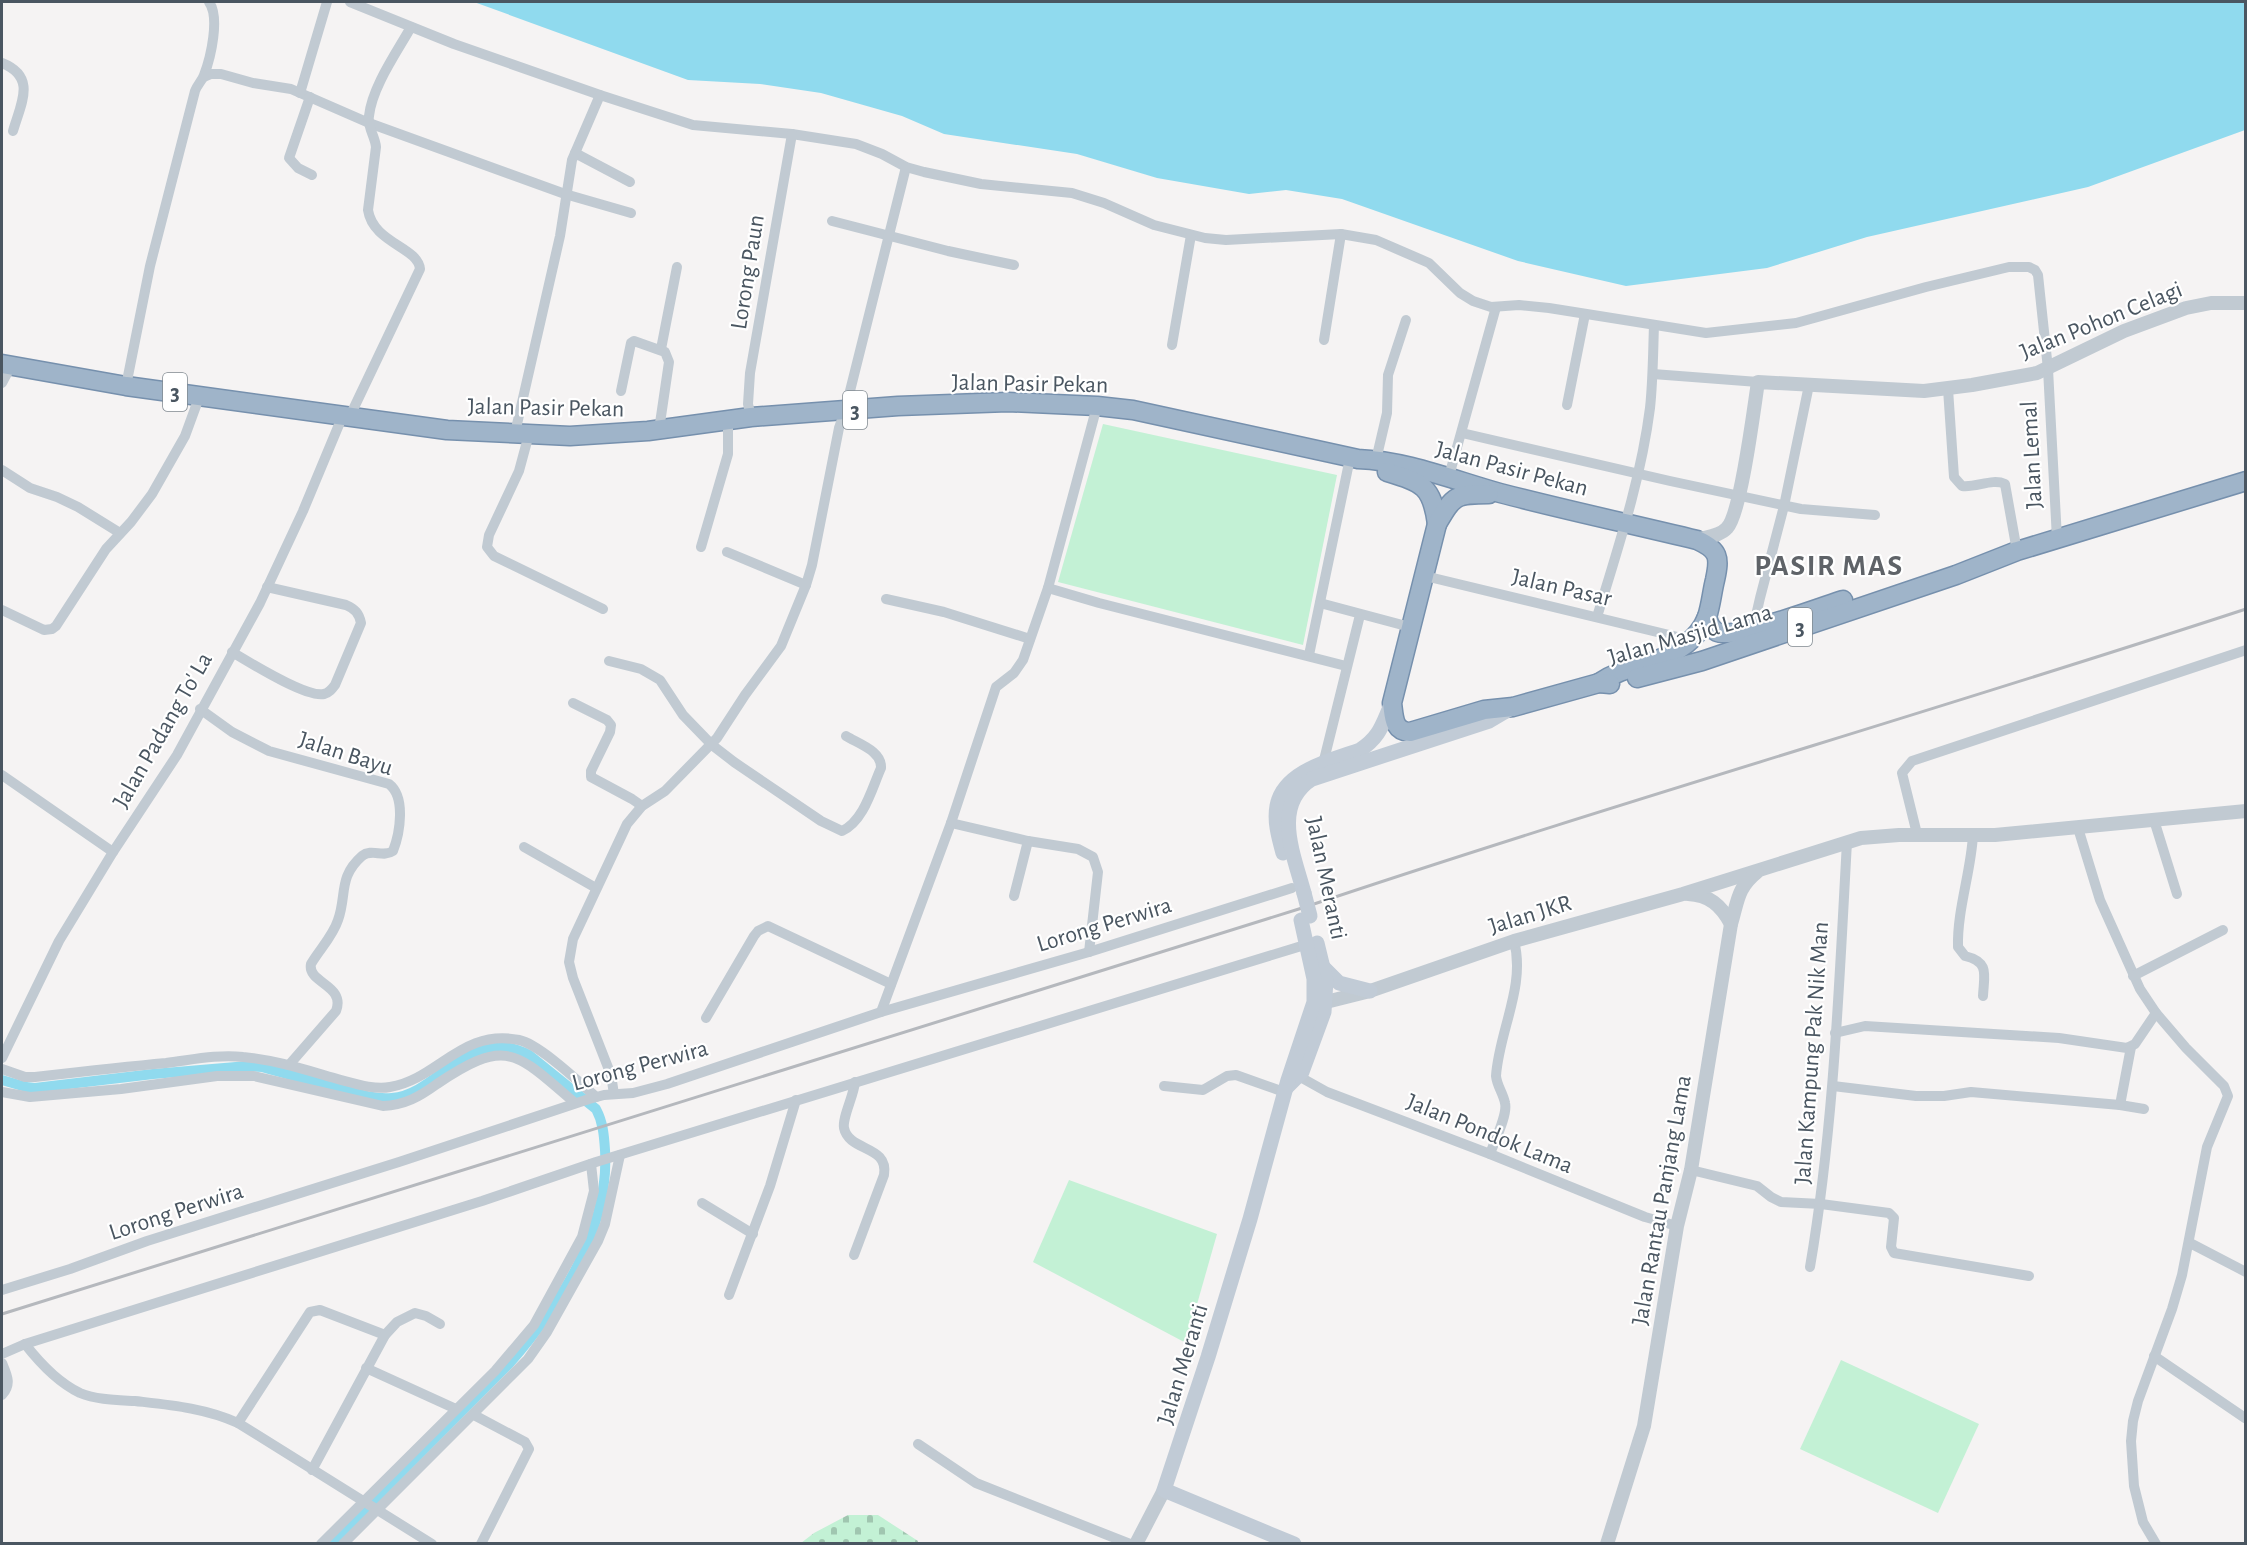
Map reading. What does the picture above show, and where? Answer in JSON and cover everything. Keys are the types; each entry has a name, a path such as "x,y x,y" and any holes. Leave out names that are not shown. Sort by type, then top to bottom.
{"highway":[{"name":"3","path":"6,365 126,386 346,415"},
{"name":"Jalan Pasir Pekan","path":"346,415 447,430 570,436 659,430 728,419 898,406 1008,402 1097,406 1133,410 1449,476 1499,492 1697,540"},
{"name":"3","path":"1361,459 1374,468 1418,483 1434,501 1437,524"},
{"name":"Jalan Masjid Lama","path":"1707,617 1710,627 1723,633 1758,627 1998,558 2246,481"},
{"name":"3","path":"1392,703 1437,524 1446,508 1458,496 1499,492"},
{"name":"3","path":"1697,540 1712,549 1719,562 1707,617"},
{"name":"Jalan Masjid Lama","path":"1513,707 1599,683 1617,684 1702,661 1933,577"},
{"name":"Jalan Masjid Lama","path":"1599,683 1613,673 1672,655 1690,640 1707,617"},
{"path":"1392,703 1398,729 1417,737"},
{"name":"3","path":"1417,737 1484,710 1513,707"}],"main road":[{"name":"Jalan Meranti","path":"1295,1074 1326,980 1324,968 1297,892 1288,821 1283,806 1287,786 1294,779 1323,764 1360,750 1382,727 1392,703"},
{"name":"Jalan Meranti","path":"1283,806 1312,779 1417,737 1489,721 1513,707"},
{"name":"Jalan Meranti","path":"1306,918 1308,944 1320,1002"},
{"path":"1324,968 1339,983 1370,990"},
{"path":"1285,1090 1295,1074"},
{"name":"Jalan Meranti","path":"1164,1490 1208,1358 1250,1219 1285,1090"},
{"path":"1164,1490 1294,1544"}],"street":[{"path":"126,386 150,266 195,91 204,77 214,23 214,11 209,2"},
{"path":"312,175 298,168 289,158 327,2"},
{"path":"350,2 411,27 600,95 693,125 792,134 856,144 906,167 981,184 1072,193 1104,203 1154,225 1191,235 1226,240 1341,234 1376,240 1429,263 1460,293 1483,305 1496,308 1449,476"},
{"path":"369,123 371,105 381,81 411,27"},
{"path":"2,63 17,71 24,84 13,131"},
{"path":"204,77 221,74 252,83 279,86 369,123 565,194 631,213"},
{"path":"600,95 575,153 565,194 522,434 519,471 489,535 487,547 494,556 603,609"},
{"name":"Jalan Padang To' La","path":"2,1058 59,941 113,852 177,755 267,587 346,415 420,270 419,262 376,230 369,218 376,147 369,123"},
{"name":"Lorong Paun","path":"751,417 748,404 750,373 792,134"},
{"path":"575,153 630,183"},
{"path":"614,1094 611,1075 576,986 570,962 573,939 627,824 642,807 665,790 712,745 753,682 777,652 806,585 838,428 845,411 906,167"},
{"path":"832,221 1014,265"},
{"path":"1324,340 1341,234"},
{"path":"1172,345 1191,235"},
{"path":"661,349 677,267"},
{"name":"Jalan Lemal","path":"1496,308 1519,306 1632,320 1706,333 1796,323 2009,267 2029,267 2038,275 2048,369 2056,539"},
{"name":"Jalan Pohon Celagi","path":"1758,382 1924,391 1948,389 2024,376 2048,369 2124,331 2173,312 2211,303 2246,303"},
{"path":"1567,405 1585,314"},
{"path":"1310,656 1320,603 1361,459 1387,413 1389,375 1406,320"},
{"path":"1597,617 1626,522 1650,409 1654,325"},
{"path":"621,391 631,343 634,341 661,349 668,356 659,430"},
{"path":"2,383 6,365"},
{"path":"1653,374 1758,382 1733,520 1729,527 1719,533 1697,540"},
{"path":"1758,627 1757,611 1784,506 1809,385"},
{"path":"1948,389 1954,477 1962,486 1969,487 1999,481 2005,484 2017,551"},
{"path":"2,610 44,630 52,629 106,549 141,510 185,436 200,395"},
{"path":"881,1012 951,824 996,687 1019,668 1030,639 1048,588 1097,406"},
{"path":"701,547 728,454 728,419"},
{"path":"1462,433 1784,506 1824,512 1875,515"},
{"path":"2,470 30,488 78,507 120,533"},
{"path":"727,552 806,585"},
{"name":"Jalan Pasar","path":"1425,576 1690,640"},
{"path":"232,652 286,682 316,693 324,694 331,691 335,685 361,623 359,614 346,605 267,587"},
{"path":"1048,588 1346,666"},
{"path":"886,598 944,612 1030,639"},
{"path":"1320,603 1410,627"},
{"path":"1323,764 1360,615"},
{"path":"1917,834 1902,773 1912,761 2246,650"},
{"path":"609,662 641,669 660,680 683,715 712,745 821,821 842,831 851,827 857,819 882,768 877,754 846,736"},
{"path":"573,703 607,720 611,725 610,732 591,771 591,777 632,799 642,807"},
{"name":"Jalan Bayu","path":"200,709 251,743 306,762 389,784 399,797 400,806 393,851 386,854 366,853 354,864 343,884 339,919 336,926 310,964 312,972 337,997 339,1004 336,1011 289,1065"},
{"path":"2,775 113,852"},
{"name":"Jalan JKR","path":"1320,1002 1370,990 1514,941 1683,894 1847,842 1876,836 1973,835 2078,828 2246,812"},
{"path":"2154,820 2177,894"},
{"path":"951,824 1028,841 1078,849 1093,857 1098,872 1089,952"},
{"path":"2078,828 2091,876 2133,976 2156,1013 2219,1081 2228,1096 2207,1147 2190,1243 2172,1309 2138,1401 2131,1441 2134,1486 2139,1510 2156,1544"},
{"path":"1973,835 1972,860 1958,947 1965,956 1976,959 1982,964 1983,996"},
{"path":"1014,896 1028,841"},
{"name":"Jalan Kampung Pak Nik Man","path":"1810,1267 1821,1204 1833,1086 1847,842"},
{"path":"524,847 596,888"},
{"name":"Jalan Rantau Panjang Lama","path":"1607,1544 1644,1426 1677,1226 1691,1170 1731,924 1740,891 1749,878 1761,869"},
{"name":"Lorong Perwira","path":"2,1290 592,1098 633,1093 667,1084 881,1012 1297,892"},
{"path":"1683,894 1700,895 1716,903 1724,911 1731,924"},
{"path":"706,1018 754,936 768,926 891,984"},
{"path":"2133,976 2223,930"},
{"path":"1490,1154 1506,1112 1496,1076 1515,987 1517,960 1514,941"},
{"path":"2,1354 26,1344 482,1201 616,1156 1308,944"},
{"path":"2120,1105 2131,1047 2156,1013"},
{"path":"1836,1033 1865,1026 2059,1038 2131,1047"},
{"path":"2,1069 25,1077 35,1077 240,1056 289,1065 355,1084 388,1088 416,1078 457,1051 484,1040 501,1038 521,1040 559,1065 592,1098"},
{"path":"2,1092 30,1097 121,1089 217,1076 245,1076 274,1080 383,1106 396,1105 412,1100 466,1066 496,1054 508,1055 532,1067 576,1103"},
{"name":"Jalan Pondok Lama","path":"1295,1074 1327,1092 1490,1154 1645,1217 1677,1226"},
{"path":"1164,1086 1203,1090 1227,1076 1236,1075 1285,1090"},
{"path":"854,1255 885,1167 881,1158 854,1141 844,1131 843,1123 855,1082"},
{"path":"1833,1086 1916,1096 1944,1096 1971,1092 2144,1109"},
{"path":"729,1295 753,1234 796,1100"},
{"path":"343,1544 474,1415 538,1347 592,1256 605,1224 616,1156"},
{"path":"321,1544 516,1348 534,1325 574,1254 589,1215 594,1191 594,1163"},
{"path":"1691,1170 1757,1186 1781,1202 1821,1204 1891,1214 1894,1218 1891,1247 1893,1253 2029,1276"},
{"path":"702,1203 753,1234"},
{"path":"2190,1243 2246,1272"},
{"path":"238,1424 310,1312 320,1310 385,1335"},
{"path":"312,1470 385,1335 397,1323 416,1313 440,1324"},
{"path":"26,1344 43,1364 79,1392 94,1398 178,1405 223,1417 238,1424 432,1544"},
{"path":"2154,1356 2245,1418"},
{"path":"2,1363 9,1382 2,1395"},
{"path":"366,1368 456,1408"},
{"path":"474,1415 525,1442 529,1447 481,1544"},
{"path":"918,1444 976,1483 1130,1544"},
{"name":"Jalan Meranti","path":"1136,1544 1164,1490"}],"green space":[{"path":"1103,424 1337,475 1303,645 1058,582"},
{"path":"1069,1180 1217,1234 1186,1343 1033,1262"},
{"path":"1841,1360 1979,1424 1938,1513 1800,1449"},
{"path":"848,1515 878,1515 918,1541 917,1544 801,1543 814,1533"}],"water":[{"path":"474,2 2245,2 2245,130 2088,187 1867,237 1767,268 1626,286 1518,261 1342,199 1286,190 1249,194 1157,178 1077,154 944,134 902,116 821,93 760,84 688,80"}],"waterway":[{"path":"2,1080 35,1088 153,1074 248,1066 262,1067 362,1095 392,1098 409,1094 472,1053 489,1048 508,1047 529,1055 596,1109 602,1124 605,1150 604,1180 599,1209 578,1265 563,1292 546,1318 509,1364 330,1544"}],"railway":[{"path":"2,1314 1302,908 1537,831 2246,609"}],"district":[{"name":"PASIR MAS","path":"1829,565"}]}
